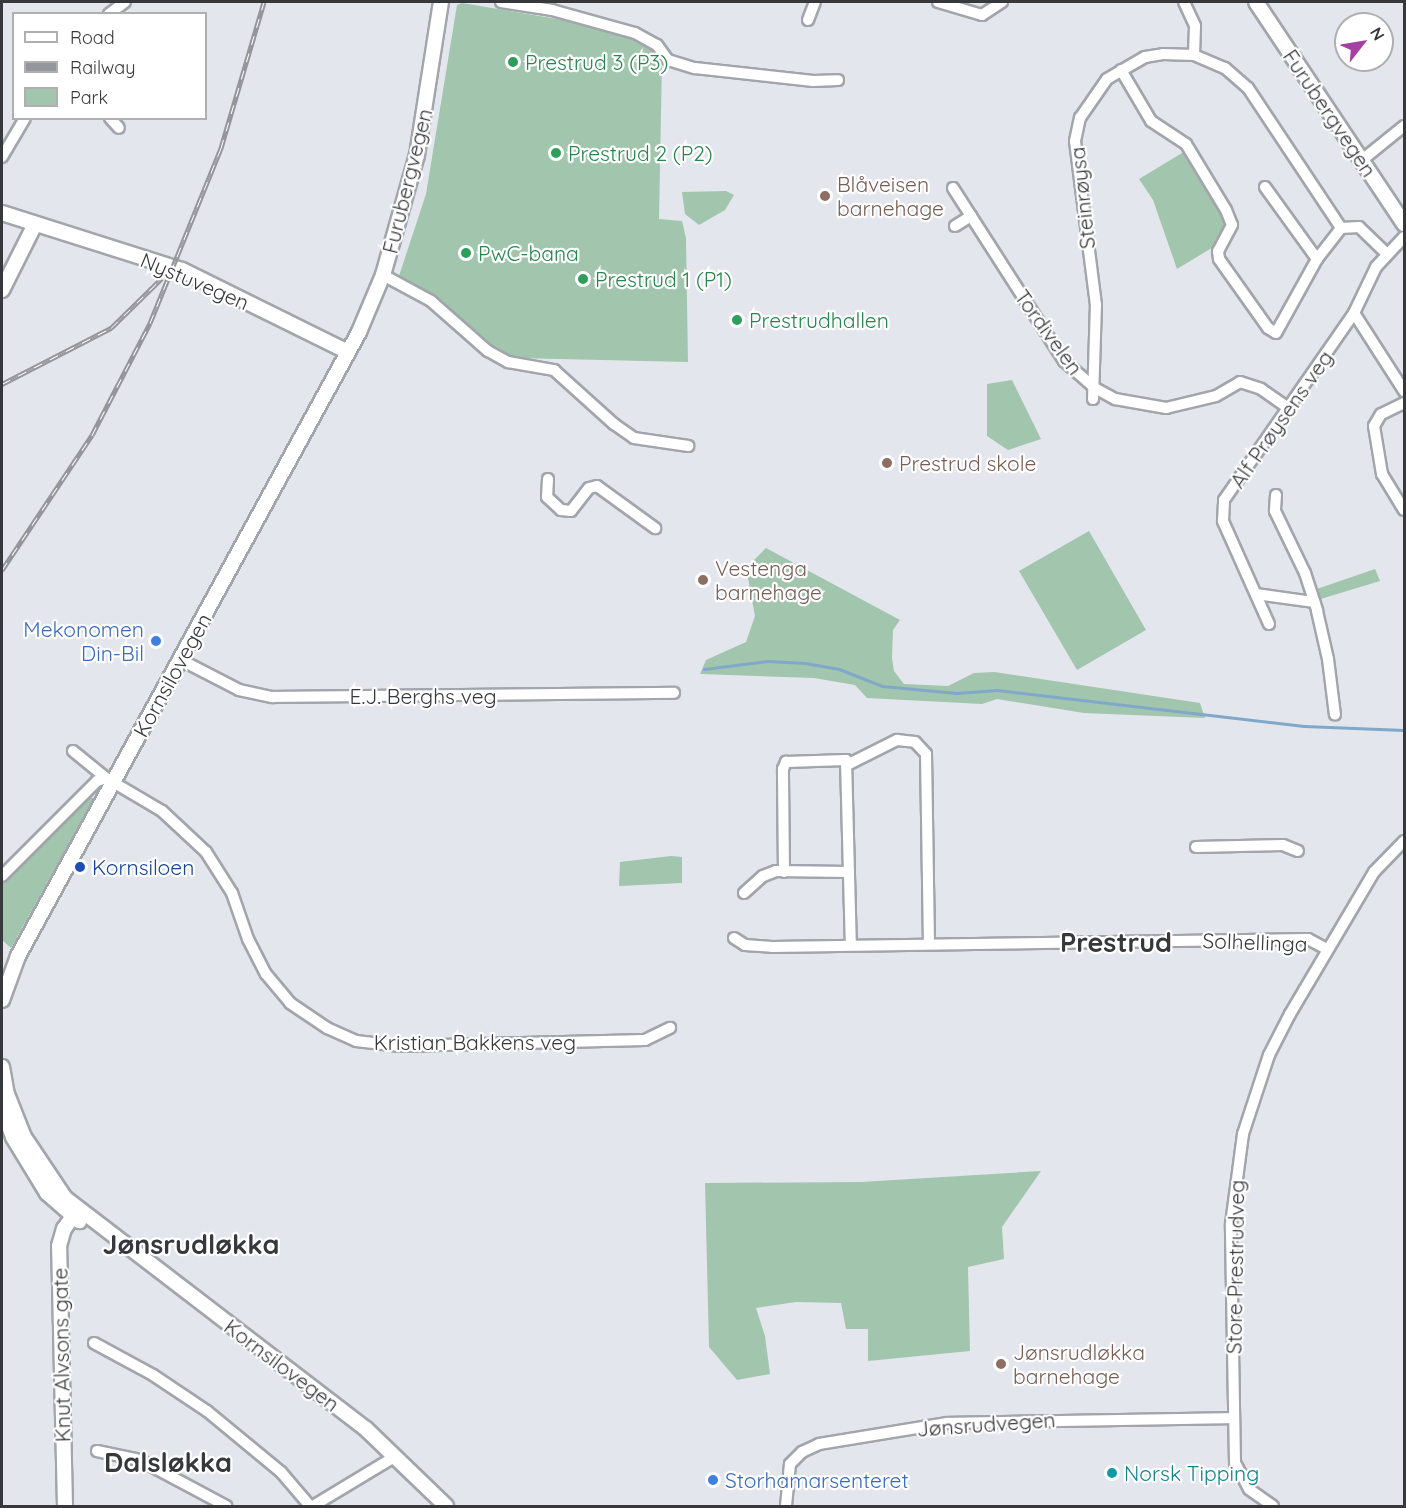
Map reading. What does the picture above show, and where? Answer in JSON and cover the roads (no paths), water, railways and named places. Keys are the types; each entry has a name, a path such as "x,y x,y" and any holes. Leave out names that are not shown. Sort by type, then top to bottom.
{"main road":[{"name":"Furubergvegen","path":"348,352 383,275 417,155 441,2"},
{"name":"Furubergvegen","path":"1256,2 1404,224"},
{"name":"Nystuvegen","path":"2,213 182,270 348,352"},
{"path":"2,290 35,224"},
{"name":"Kornsilovegen","path":"2,1000 18,956 110,780 181,660 348,352"},
{"name":"Kornsilovegen","path":"2,1067 8,1122"},
{"name":"Kornsilovegen","path":"2,1108 47,1193 108,1234 366,1429 446,1506"},
{"name":"Knut Alvsons gate","path":"65,1506 59,1256 62,1235 75,1213"}],"street":[{"path":"112,12 125,2"},
{"path":"501,2 552,10 634,33 657,45 668,60 695,68 813,81 838,80"},
{"path":"808,20 815,2"},
{"path":"938,2 982,15 1002,2"},
{"path":"1184,2 1195,26 1194,55"},
{"name":"Steinrøysa","path":"1094,393 1096,305 1075,141 1088,104 1098,88 1121,70 1145,57 1194,55 1225,68 1248,88 1341,228"},
{"path":"1121,70 1151,121 1179,138 1195,156 1232,225 1218,252 1219,259 1260,322 1275,333 1317,259 1341,228 1359,227 1386,253"},
{"path":"2,157 24,120"},
{"path":"112,120 119,128"},
{"path":"1362,160 1404,126"},
{"name":"Tordivelen","path":"953,188 1064,361 1094,393 1166,408 1216,396 1240,382 1261,389 1288,408"},
{"path":"1265,188 1317,259"},
{"path":"955,226 971,216"},
{"name":"Alf Prøysens veg","path":"1269,624 1223,521 1224,500 1354,313 1386,253 1404,237"},
{"path":"383,275 431,301 488,351 508,362 554,369 614,424 634,438 688,446"},
{"path":"1354,313 1404,391"},
{"path":"1404,403 1381,414 1374,426 1383,474 1404,510"},
{"path":"548,479 547,497 561,510 571,511 589,488 597,486 655,528"},
{"name":"Alf Prøysens veg","path":"1276,495 1275,512 1305,573 1314,602 1328,659 1335,715"},
{"path":"1256,594 1314,602"},
{"name":"E.J. Berghs veg","path":"181,660 239,690 273,697 674,693"},
{"path":"849,764 877,746 897,740 915,742 926,753 929,944"},
{"path":"73,751 110,780"},
{"path":"784,872 786,762 841,759 849,764"},
{"path":"849,764 851,945"},
{"path":"2,876 97,781 110,780"},
{"name":"Kristian Bakkens veg","path":"110,780 162,811 201,846 232,893 248,939 266,974 291,1003 327,1028 356,1041 400,1046 645,1040 670,1028"},
{"name":"Store Prestrudveg","path":"1273,1506 1241,1479 1235,1464 1231,1224 1244,1134 1269,1055 1327,950 1374,872 1404,841"},
{"path":"1196,847 1283,845 1298,851"},
{"path":"744,893 764,876 784,872 849,872"},
{"name":"Solhellinga","path":"734,938 745,945 763,946 1308,939 1327,950"},
{"path":"94,1343 153,1375 207,1411 281,1472 312,1506 396,1456"},
{"name":"Jønsrudvegen","path":"786,1506 790,1464 802,1452 819,1443 947,1423 1234,1418"},
{"path":"97,1450 140,1460 226,1506"}],"waterway":[{"path":"704,669 768,661 805,663 839,669 882,686 957,693 997,690 1304,726 1404,730"}],"railway":[{"path":"2,570 92,435 150,323 221,148 264,2"},
{"path":"2,384 111,328 162,278"}],"place":[{"name":"Prestrud 3 (P3)","path":"513,62"},
{"name":"Prestrud 2 (P2)","path":"556,153"},
{"name":"Blåveisen barnehage","path":"825,196"},
{"name":"PwC-bana","path":"466,253"},
{"name":"Prestrud 1 (P1)","path":"583,279"},
{"name":"Prestrudhallen","path":"737,320"},
{"name":"Prestrud skole","path":"887,463"},
{"name":"Vestenga barnehage","path":"703,580"},
{"name":"Mekonomen Din-Bil","path":"156,641"},
{"name":"Kornsiloen","path":"80,867"},
{"name":"Jønsrudløkka barnehage","path":"1001,1364"},
{"name":"Norsk Tipping","path":"1112,1473"},
{"name":"Storhamarsenteret","path":"713,1480"}],"district":[{"name":"Prestrud","path":"1116,943"},
{"name":"Jønsrudløkka","path":"191,1245"},
{"name":"Dalsløkka","path":"168,1463"}]}
